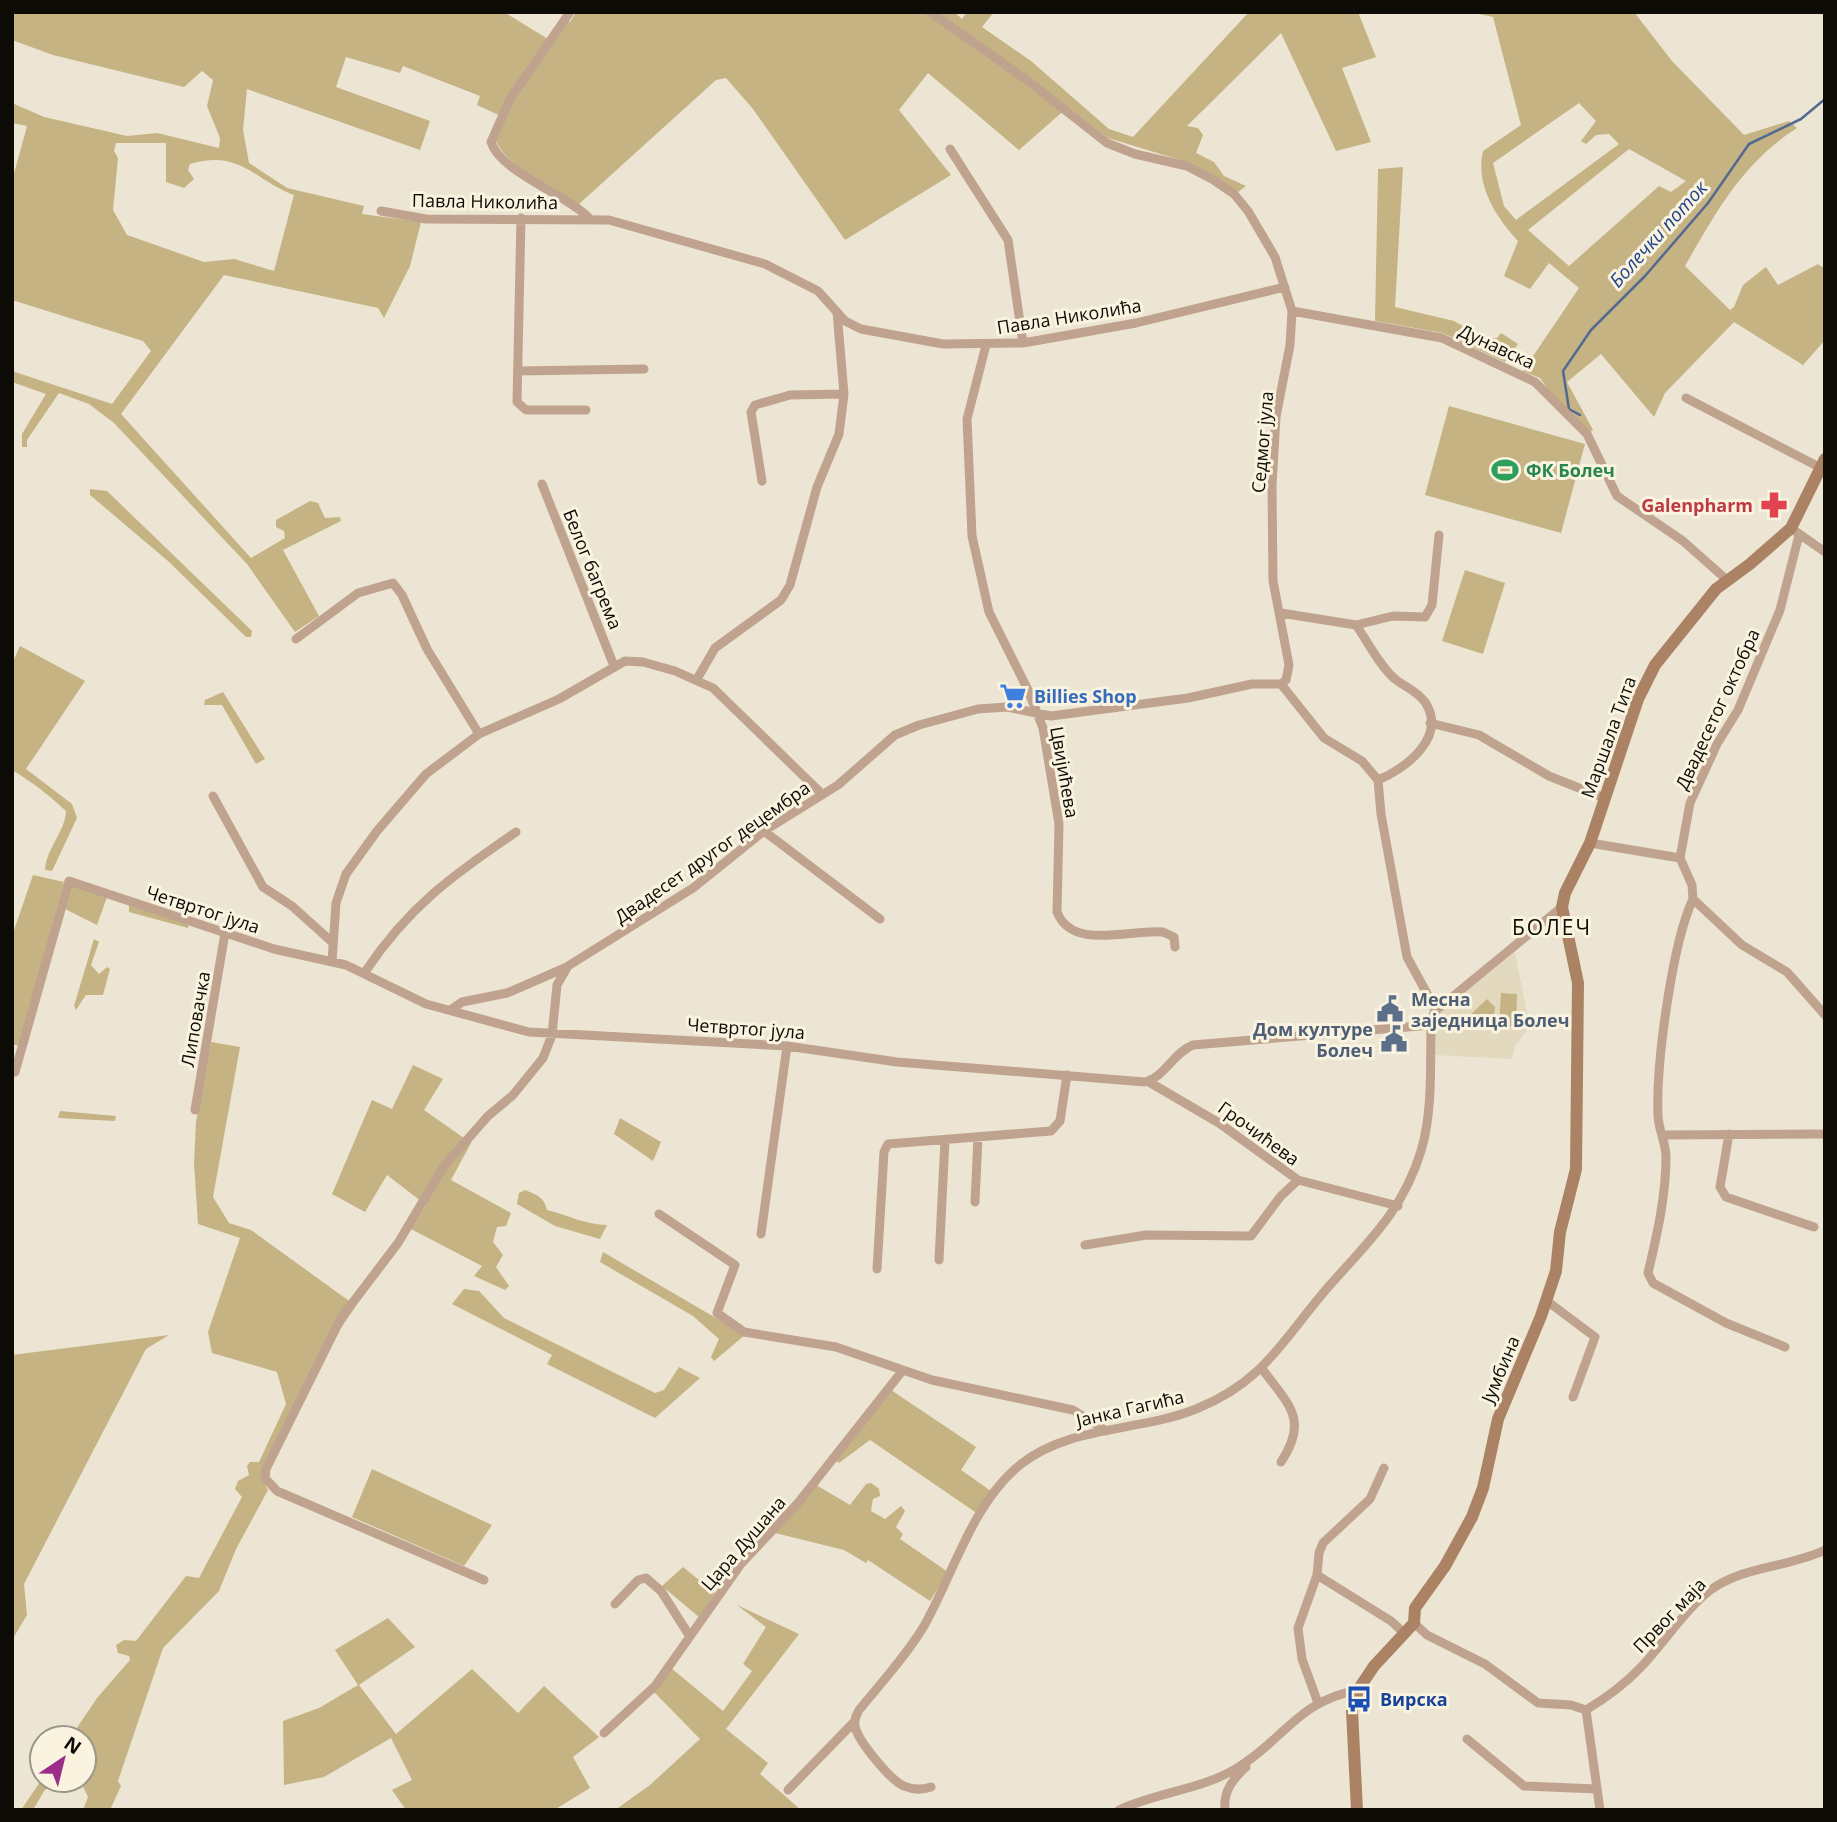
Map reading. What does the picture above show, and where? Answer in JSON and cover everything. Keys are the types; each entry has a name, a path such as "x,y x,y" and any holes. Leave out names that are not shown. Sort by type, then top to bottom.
{"street":[{"name":"Павла Николића","path":"570,12 510,99 491,142 495,152 589,218"},
{"name":"Седмог јула","path":"930,12 1027,80 1107,143 1135,154 1187,166 1234,194 1265,239 1292,311 1290,345 1276,417 1272,485 1273,580 1289,665 1286,680 1281,684"},
{"path":"950,149 1007,240 1023,342"},
{"name":"Павла Николића","path":"381,211 426,219 609,220 765,264 818,291 851,324 882,334 943,344 1023,342 1136,323 1284,287"},
{"path":"521,218 517,402 522,409 586,410"},
{"name":"Дунавска","path":"1292,311 1442,338 1535,382 1587,434 1618,496 1683,541 1727,580"},
{"path":"697,679 723,640 774,605 788,590 817,486 839,434 844,394 837,312"},
{"name":"Цвијићева","path":"986,345 967,419 972,536 989,612 1039,715 1053,776 1059,824 1057,912 1061,922 1081,934 1167,933 1174,937 1175,947"},
{"path":"519,371 644,369"},
{"path":"762,481 751,412 755,405 790,396 844,394"},
{"path":"1685,398 1823,464"},
{"name":"Маршала Тита","path":"1431,1024 1439,1007 1562,907 1590,843 1646,680 1696,610 1727,580 1795,531 1823,464"},
{"name":"Белог багрема","path":"542,484 614,666"},
{"path":"1795,531 1825,552"},
{"name":"Двадесетог октобра","path":"1680,858 1690,803 1717,744 1738,710 1780,610 1795,531"},
{"path":"1281,613 1356,625 1393,616 1428,614 1432,605 1439,535"},
{"path":"296,639 358,593 393,583 402,594 427,649 479,734"},
{"path":"1356,625 1394,678 1424,701 1429,709 1427,738 1416,756 1378,780"},
{"path":"332,962 332,942 340,888 357,856 426,774 479,734 559,699 614,666 633,660 643,662 697,679 713,688 822,794"},
{"name":"Двадесет другог децембра","path":"452,1009 462,1002 507,993 568,966 692,888 764,831 838,785 895,735 919,725 962,712 995,708 1007,707 1039,715 1188,698 1252,684 1281,684"},
{"path":"1281,684 1324,738 1362,761 1378,780 1381,814 1407,957 1430,999 1439,1007"},
{"path":"1430,723 1479,735 1549,776 1604,798"},
{"path":"213,796 263,887 292,906 332,942"},
{"path":"764,831 880,919"},
{"path":"365,972 396,929 422,901 516,832"},
{"path":"1590,843 1680,858 1692,885 1693,899 1683,930 1665,1021 1657,1118 1666,1156 1663,1198 1649,1279 1726,1323 1785,1347"},
{"name":"Четвртог јула","path":"15,1072 69,881 274,949 365,972 426,1004 452,1009 509,1027 552,1034 787,1045 897,1062 1149,1082"},
{"path":"1693,899 1742,945 1787,972 1825,1015"},
{"name":"Јумбина","path":"1357,1810 1352,1711 1358,1690 1374,1666 1414,1623 1415,1608 1456,1548 1477,1507 1498,1419 1547,1301 1576,1169 1578,983 1562,907"},
{"name":"Липовачка","path":"195,1110 225,933"},
{"path":"484,1580 277,1491 265,1478 266,1469 341,1318 398,1243 444,1166 488,1116 513,1095 533,1072 548,1048 557,985 568,966"},
{"path":"1149,1082 1193,1045 1431,1024"},
{"name":"Јанка Гагића","path":"788,1790 855,1721 859,1710 923,1628 974,1527 1004,1480 1021,1464 1053,1444 1106,1431 1136,1427 1195,1410 1233,1391 1263,1370 1398,1206 1426,1133 1431,1024"},
{"path":"761,1234 787,1045"},
{"path":"877,1269 885,1148 888,1144 1051,1131 1060,1121 1067,1075"},
{"name":"Грочићева","path":"1149,1082 1219,1123 1298,1180 1398,1206"},
{"path":"1729,1134 1720,1187 1727,1197 1814,1227"},
{"path":"1663,1135 1825,1134"},
{"path":"975,1202 978,1137"},
{"path":"939,1260 944,1140"},
{"path":"1085,1245 1146,1235 1251,1236 1280,1197 1298,1180"},
{"path":"659,1214 735,1265 718,1311 723,1319 744,1332 836,1347 960,1387 1073,1410 1106,1431"},
{"path":"1547,1301 1595,1336 1573,1397"},
{"name":"Цара Душана","path":"604,1733 655,1686 741,1564 798,1503 903,1370"},
{"path":"1263,1370 1290,1408 1294,1420 1294,1443 1281,1462"},
{"path":"1318,1703 1302,1660 1298,1628 1317,1575 1319,1553 1323,1543 1370,1499 1384,1468"},
{"name":"Првог маја","path":"1586,1710 1640,1668 1697,1602 1723,1582 1825,1550"},
{"path":"1317,1575 1391,1621 1404,1633"},
{"path":"615,1604 638,1580 646,1578 662,1591 689,1635"},
{"path":"1414,1623 1427,1635 1485,1664 1538,1703 1571,1705 1586,1710 1601,1810"},
{"path":"1119,1810 1223,1776 1250,1759 1318,1703 1358,1690"},
{"path":"855,1721 856,1731 899,1784 921,1790 931,1787"},
{"path":"1467,1739 1524,1786 1597,1789"},
{"path":"1225,1810 1227,1792 1250,1759"}],"shaded area":[{"path":"12,12 504,12 548,39 563,17 570,22 576,12 954,12 962,19 967,12 994,12 982,27 1031,61 1109,129 1133,137 1249,12 1358,12 1376,57 1342,68 1371,142 1336,151 1281,33 1187,126 1198,128 1203,135 1196,153 1214,162 1224,176 1246,186 1238,192 1190,163 1108,138 1068,107 1019,150 928,73 899,110 951,175 845,240 753,109 726,78 716,80 579,204 530,176 507,157 494,136 503,117 477,105 480,96 403,66 400,73 346,57 336,87 430,121 420,150 247,89 243,130 249,163 287,188 364,206 362,214 421,222 410,266 384,318 378,308 224,275 121,414 251,558 285,538 284,531 276,527 276,520 310,501 318,503 325,518 340,517 341,521 283,550 319,616 295,632 247,564 114,423 89,404 59,393 27,440 27,447 22,447 22,434 46,394 12,382 12,371 112,404 151,351 143,341 12,300 12,181 27,126 12,123 12,103 44,117 127,136 157,133 219,148 220,138 207,106 213,80 202,71 184,87 53,55 12,40","holes":["116,143 166,143 166,182 184,188 194,179 188,170 190,164 222,160 246,168 294,195 274,271 234,259 204,262 127,235 113,210 118,158 114,151"]},
{"path":"1470,12 1634,12 1672,61 1744,135 1789,121 1797,128 1778,141 1746,172 1720,208 1685,266 1730,310 1734,307 1743,285 1766,267 1778,285 1818,264 1825,269 1825,340 1803,365 1734,322 1665,393 1654,417 1601,354 1567,382 1593,430 1589,433 1562,409 1540,378 1523,371 1579,288 1549,263 1530,289 1504,276 1518,241 1489,200 1481,164 1483,151 1521,125 1493,17","holes":["1579,103 1596,121 1581,141 1586,144 1596,135 1609,134 1619,144 1516,220 1504,206 1493,163","1629,149 1686,181 1671,192 1659,186 1569,266 1528,230"]},
{"path":"1403,167 1395,307 1454,321 1487,339 1497,338 1501,333 1518,344 1505,362 1443,333 1375,321 1378,169"},
{"name":"ФК Болеч","path":"1449,406 1585,444 1561,533 1425,495"},
{"path":"90,489 107,491 252,631 251,637 246,637 168,561 90,495"},
{"path":"1465,570 1505,583 1483,654 1442,641"},
{"path":"20,646 85,681 26,769 72,804 77,818 52,871 45,870 46,862 66,811 12,770 12,664"},
{"path":"223,692 265,759 256,764 222,705 204,705 205,700"},
{"path":"33,875 64,882 19,1046 12,1044 12,936"},
{"path":"71,884 107,897 97,925 65,909"},
{"path":"129,905 189,923 188,928 129,912"},
{"path":"94,939 99,942 91,965 99,974 107,967 110,969 103,995 86,995 76,1010 74,1006"},
{"path":"1515,952 1528,1029 1515,1046 1512,1059 1433,1055 1433,1033 1439,1014"},
{"path":"1501,993 1517,994 1516,1027 1499,1026"},
{"path":"1487,999 1495,1007 1493,1024 1466,1024 1467,1018"},
{"path":"211,1042 240,1047 213,1197 229,1223 251,1230 356,1306 306,1379 262,1479 268,1490 236,1549 219,1591 163,1648 118,1781 121,1786 110,1810 83,1810 87,1794 98,1794 98,1724 79,1724 97,1698 130,1660 129,1656 118,1653 116,1645 124,1640 136,1641 186,1576 199,1578 242,1497 235,1489 238,1481 249,1475 247,1466 250,1462 259,1462 286,1404 277,1372 212,1353 208,1332 240,1238 198,1224 194,1163 196,1122"},
{"path":"413,1065 443,1079 424,1110 471,1143 451,1180 511,1213 506,1226 497,1227 493,1242 503,1255 496,1267 509,1286 505,1290 474,1276 482,1266 411,1229 426,1205 387,1175 365,1212 332,1194 372,1100 392,1109"},
{"path":"60,1111 116,1116 115,1121 58,1118"},
{"path":"620,1118 661,1142 653,1161 614,1134"},
{"path":"525,1190 542,1199 547,1210 584,1222 607,1225 600,1239 555,1226 517,1204 519,1193"},
{"path":"603,1252 745,1335 714,1361 711,1357 719,1339 693,1316 600,1262"},
{"path":"464,1289 479,1291 504,1318 655,1393 664,1390 679,1367 700,1378 655,1418 547,1364 552,1355 452,1304"},
{"path":"169,1335 146,1349 24,1584 27,1615 12,1640 12,1355"},
{"path":"888,1388 976,1447 961,1470 991,1491 978,1514 870,1440 839,1463 831,1457"},
{"path":"372,1469 492,1525 464,1566 352,1517"},
{"path":"811,1482 850,1505 866,1484 871,1483 879,1489 880,1496 873,1499 871,1511 885,1519 901,1506 905,1511 896,1527 903,1534 900,1539 948,1572 930,1601 868,1560 866,1563 844,1550 767,1531"},
{"path":"683,1567 715,1593 699,1617 662,1586"},
{"path":"737,1605 799,1634 726,1729 768,1763 760,1774 801,1810 615,1810 650,1785 700,1739 654,1692 671,1668 723,1711 752,1671 743,1664 766,1627"},
{"path":"388,1618 415,1647 359,1685 396,1734 472,1669 518,1713 544,1686 599,1737 573,1757 590,1788 554,1810 406,1810 392,1790 412,1780 391,1738 324,1777 284,1785 283,1721 319,1708 358,1685 335,1650"},
{"path":"32,1794 42,1794 33,1810 21,1810"}],"waterway":[{"name":"Болечки поток","path":"1580,415 1569,409 1563,371 1591,330 1645,276 1708,203 1749,144 1801,119 1825,99"}],"place":[{"name":"ФК Болеч","path":"1505,470"},
{"name":"Galenpharm","path":"1774,505"},
{"name":"Billies Shop","path":"1013,696"},
{"name":"Месна заједница Болеч","path":"1390,1009"},
{"name":"Дом културе Болеч","path":"1394,1039"},
{"name":"Вирска","path":"1359,1699"}],"district":[{"name":"БОЛЕЧ","path":"1552,927"}]}
